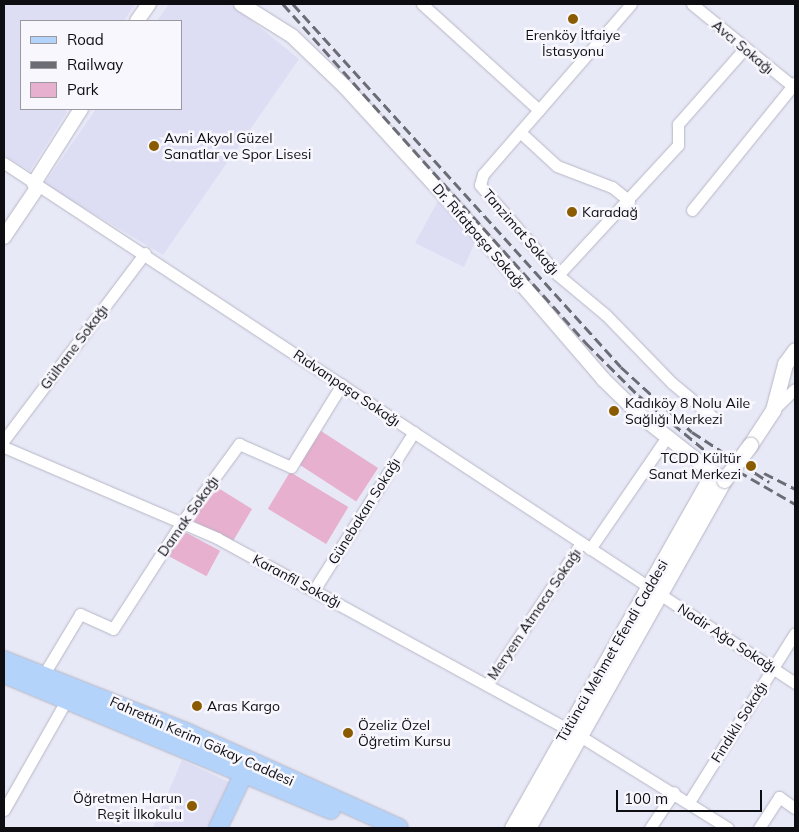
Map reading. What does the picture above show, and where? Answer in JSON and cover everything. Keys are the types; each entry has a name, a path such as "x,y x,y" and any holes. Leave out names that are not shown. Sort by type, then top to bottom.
{"main road":[{"path":"773,410 786,364 795,350"},
{"name":"Tütüncü Mehmet Efendi Caddesi","path":"512,828 573,732 718,477 750,446 773,410"},
{"name":"Fahrettin Kerim Gökay Caddesi","path":"4,660 44,674 188,733 399,828"},
{"name":"Fahrettin Kerim Gökay Caddesi","path":"4,674 372,828"},
{"name":"Tütüncü Mehmet Efendi Caddesi","path":"528,828 573,732"},
{"path":"218,828 243,775 251,769 276,774"}],"street":[{"path":"138,20 149,4"},
{"name":"Dr. Rıfatpaşa Sokağı","path":"241,4 292,36 345,87 475,230 594,369 667,437 718,477"},
{"path":"422,4 539,110"},
{"name":"Tanzimat Sokağı","path":"630,4 483,174 480,185 558,275 606,315 672,383 714,418"},
{"name":"Avcı Sokağı","path":"692,4 794,86"},
{"path":"558,275 629,201 678,145 678,124 745,48"},
{"path":"692,210 794,86"},
{"path":"4,237 37,188 34,183 80,110"},
{"path":"520,132 557,166 612,187 629,201"},
{"name":"Rıdvanpaşa Sokağı","path":"4,162 145,253 654,590"},
{"name":"Gülhane Sokağı","path":"4,440 145,253"},
{"name":"Damak Sokağı","path":"44,674 80,614 113,629 182,522 239,444 291,467 342,384"},
{"path":"773,410 795,389"},
{"name":"Günebakan Sokağı","path":"314,590 414,432"},
{"name":"Meryem Atmaca Sokağı","path":"487,685 586,546 667,437"},
{"name":"Karanfil Sokağı","path":"4,447 182,522 314,590 573,732 674,792 728,828"},
{"name":"Nadir Ağa Sokağı","path":"654,590 795,683"},
{"name":"Fındıklı Sokağı","path":"688,802 795,633"},
{"path":"4,810 67,699"},
{"path":"650,828 674,792"},
{"path":"759,828 779,797 795,808"}],"shaded area":[{"path":"4,4 135,4 125,20 20,20 20,110 66,110 67,112 30,171 4,155"},
{"name":"Avni Akyol Güzel Sanatlar ve Spor Lisesi","path":"169,4 231,4 299,59 163,255 44,184 95,110 182,110 182,20 158,20"},
{"path":"439,199 476,240 464,267 415,243"},
{"name":"Öğretmen Harun Reşit İlkokulu","path":"182,760 231,783 211,828 153,828"}],"green space":[{"path":"321,431 378,468 356,502 299,465"},
{"path":"290,472 348,507 326,544 268,509"},
{"path":"215,486 252,509 233,541 191,520"},
{"path":"183,531 220,551 206,576 169,557"}],"railway":[{"path":"283,4 586,343 638,395 712,456 795,504"},
{"path":"293,4 621,367 692,432 769,482"},
{"path":"764,473 795,489"}],"place":[{"name":"Erenköy İtfaiye İstasyonu","path":"573,19"},
{"name":"Avni Akyol Güzel Sanatlar ve Spor Lisesi","path":"154,146"},
{"name":"Karadağ","path":"572,212"},
{"name":"Kadıköy 8 Nolu Aile Sağlığı Merkezi","path":"614,411"},
{"name":"TCDD Kültür Sanat Merkezi","path":"751,466"},
{"name":"Aras Kargo","path":"197,706"},
{"name":"Özeliz Özel Öğretim Kursu","path":"348,733"},
{"name":"Öğretmen Harun Reşit İlkokulu","path":"192,806"}]}
